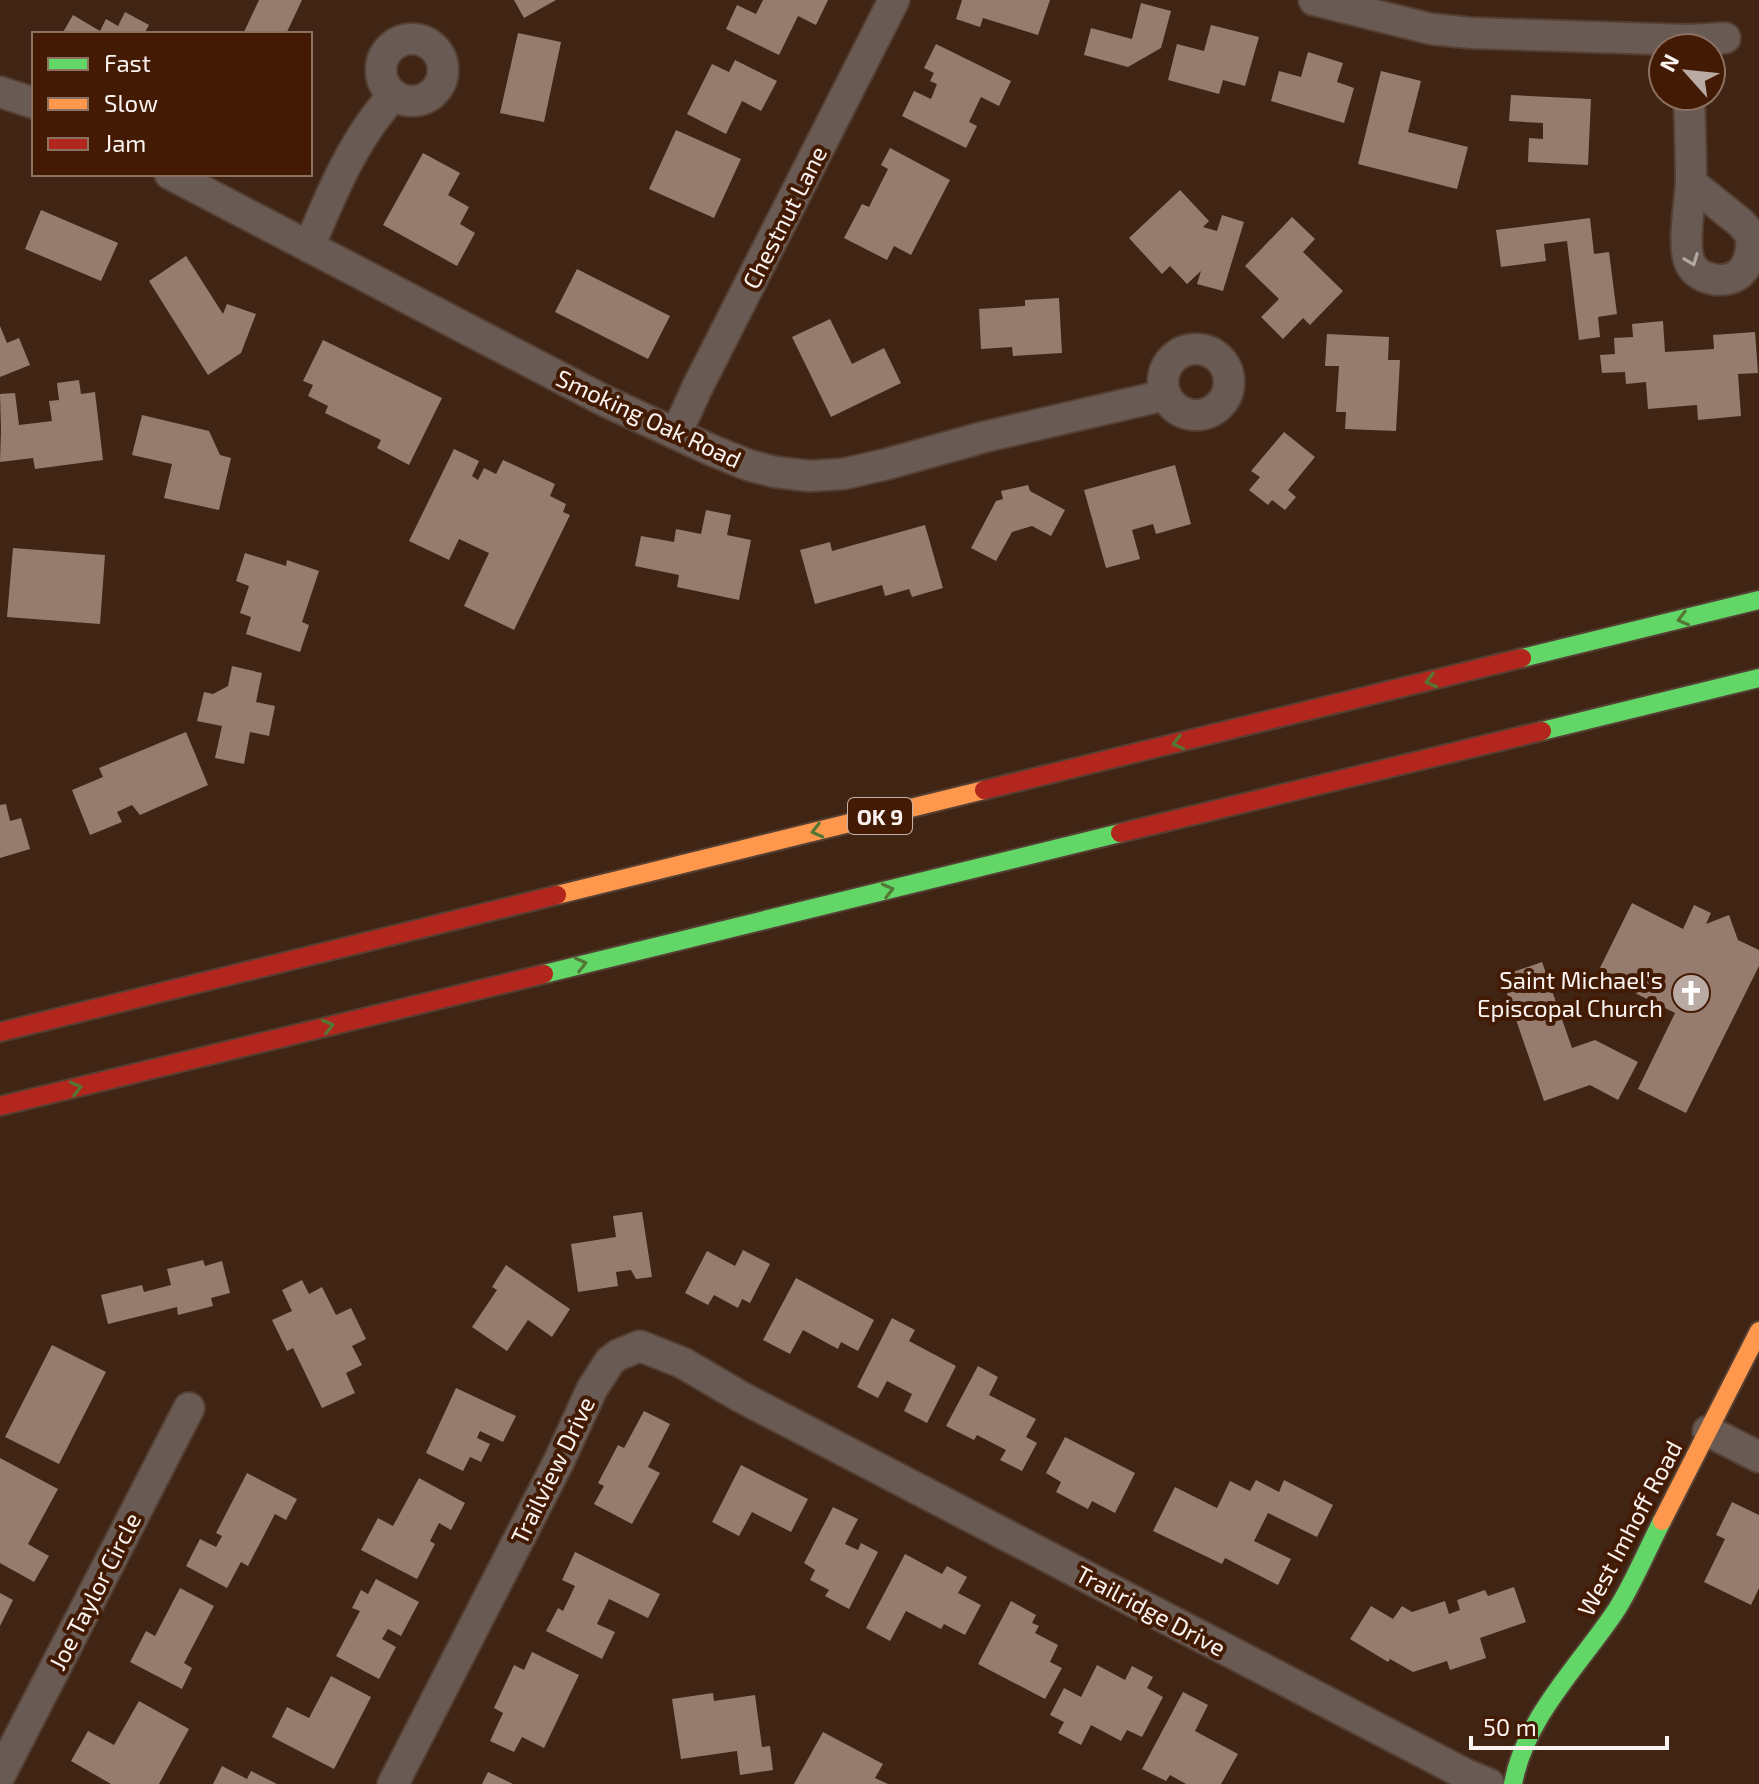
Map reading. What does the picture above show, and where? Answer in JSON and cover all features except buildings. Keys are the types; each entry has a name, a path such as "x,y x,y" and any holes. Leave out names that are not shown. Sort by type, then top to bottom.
{"main road":[{"name":"OK 9","path":"0,1032 1759,600"},
{"path":"0,1106 1759,678"},
{"name":"West Imhoff Road","path":"1513,1784 1525,1744 1547,1706 1618,1607 1759,1331"}],"street":[{"name":"Chestnut Lane","path":"676,434 894,0"},
{"path":"1314,0 1431,29 1647,42"},
{"path":"0,92 32,102"},
{"path":"309,247 354,150 376,115 393,96"},
{"path":"1689,112 1691,183"},
{"name":"Smoking Oak Road","path":"174,176 603,400 748,465 775,472 809,476 843,474 984,437 1166,395"},
{"name":"Trailview Drive","path":"393,1784 559,1461 592,1389 610,1361 640,1346 658,1352 814,1434"},
{"name":"Joe Taylor Circle","path":"0,1775 189,1408"},
{"path":"1708,1431 1759,1457"},
{"name":"Trailridge Drive","path":"814,1434 1489,1784"}],"traffic: fast":[{"path":"1522,658 1759,600"},
{"path":"1542,731 1759,678"},
{"path":"544,974 1120,833"},
{"path":"1513,1784 1519,1760 1541,1714 1617,1609 1662,1521"}],"traffic: slow":[{"path":"557,895 984,790"},
{"path":"1662,1521 1759,1331"}],"traffic: jam":[{"path":"984,790 1522,658"},
{"path":"1120,833 1542,731"},
{"path":"0,1032 557,895"},
{"path":"0,1106 544,974"}],"place":[{"name":"Saint Michael's Episcopal Church","path":"1691,993"}]}
